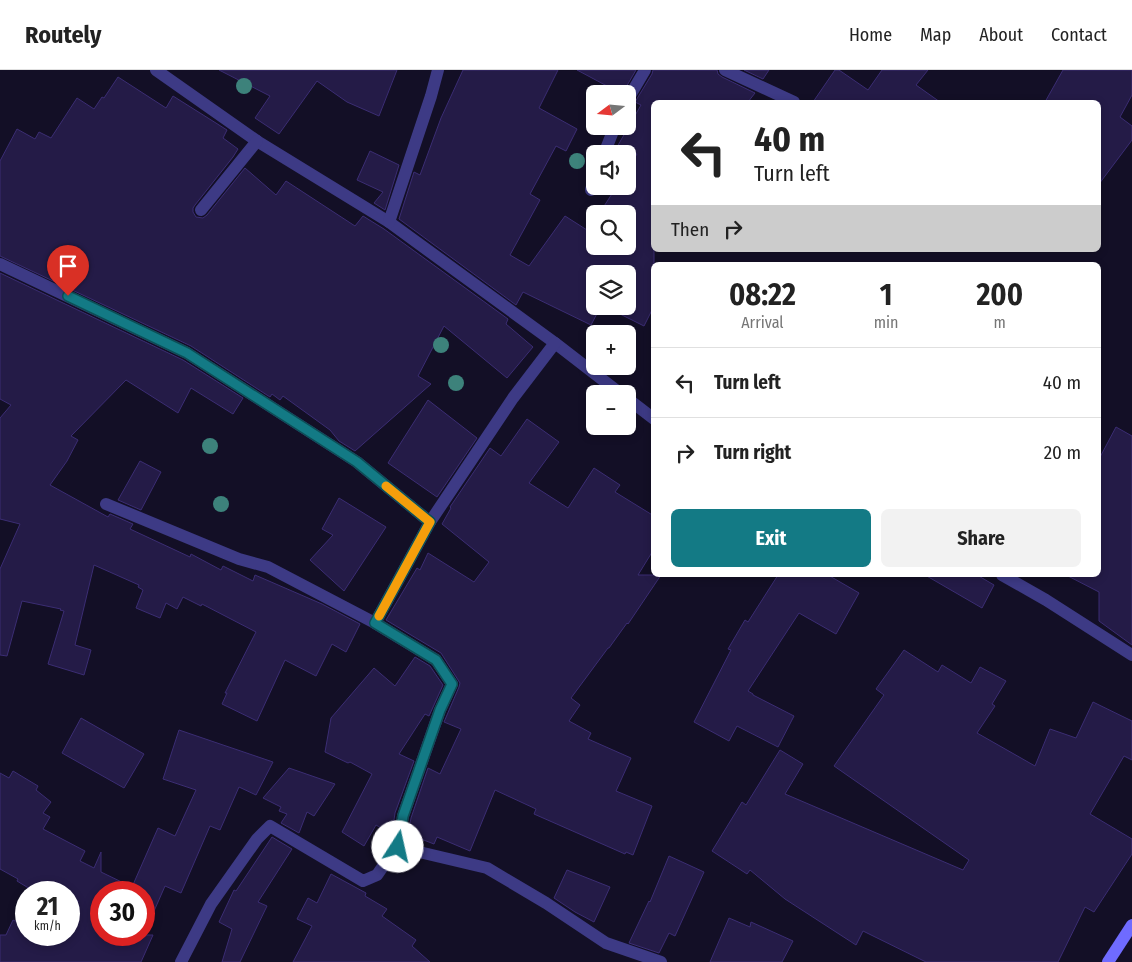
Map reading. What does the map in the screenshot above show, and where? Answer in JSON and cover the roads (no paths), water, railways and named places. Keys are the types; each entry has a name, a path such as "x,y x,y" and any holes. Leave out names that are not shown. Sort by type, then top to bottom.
{"street":[{"path":"156,70 256,141 389,222 609,385"},
{"path":"389,222 432,96 438,70"},
{"path":"636,85 645,70"},
{"path":"725,70 790,100"},
{"path":"201,210 256,141"},
{"path":"0,264 187,353 357,462 430,522"},
{"path":"375,623 430,522 513,398 555,343"},
{"path":"636,405 651,417"},
{"path":"106,504 239,559 268,567 375,623 436,660 452,684 440,710 403,816 398,847 377,875 363,880 270,826 257,839 211,904 180,962"},
{"path":"1006,577 1046,600 1132,655"},
{"path":"398,847 487,868 546,903 606,943 662,962"},
{"path":"1108,962 1132,925"}]}
